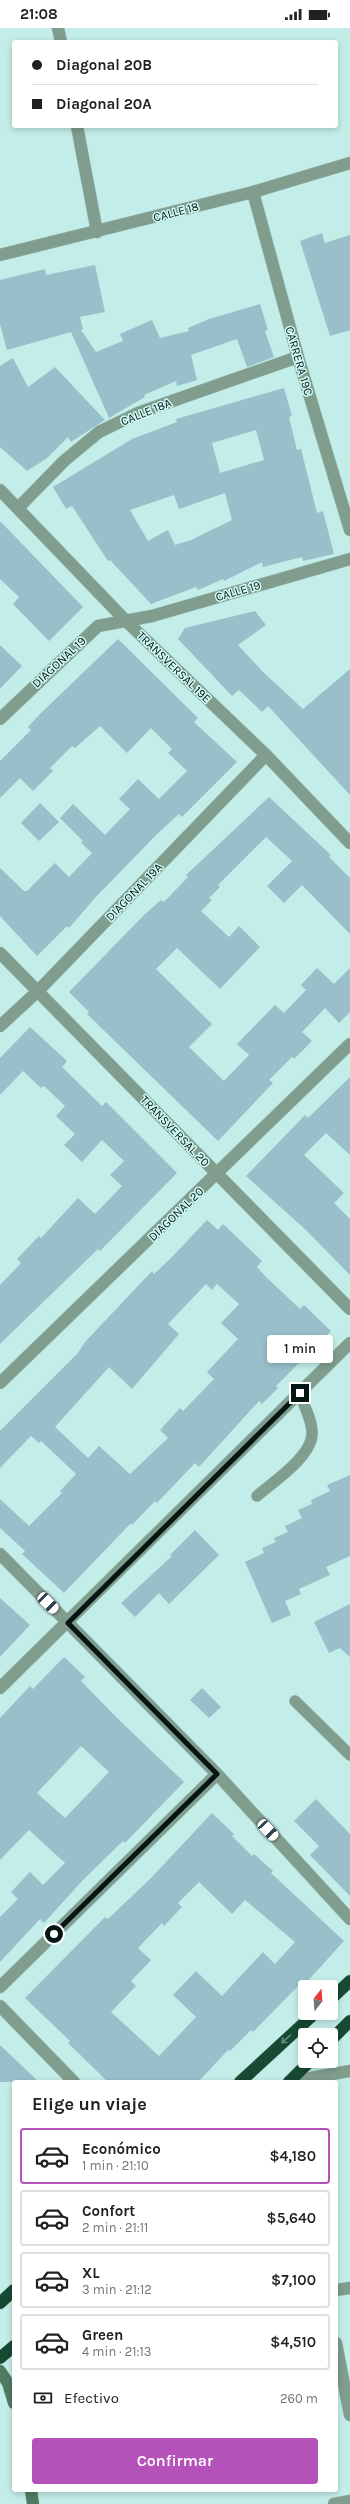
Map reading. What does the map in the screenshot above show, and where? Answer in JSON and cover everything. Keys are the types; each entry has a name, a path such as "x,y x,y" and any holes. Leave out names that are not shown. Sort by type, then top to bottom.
{"highway":[{"path":"338,1992 350,1981"},
{"path":"242,2080 307,2020"},
{"path":"338,2033 350,2021"},
{"path":"291,2080 303,2068"},
{"path":"0,2304 12,2292"},
{"path":"0,2358 12,2348"}],"street":[{"path":"58,28 61,40"},
{"path":"77,128 97,232"},
{"name":"CALLE 18","path":"0,255 253,192 350,163"},
{"name":"CARRERA 19C","path":"253,192 298,357 350,530"},
{"name":"CALLE 18A","path":"18,508 64,461 98,432 138,413 298,357"},
{"name":"TRANSVERSAL 19E","path":"0,490 126,621 266,755 350,843"},
{"name":"CALLE 19","path":"126,621 152,616 350,559"},
{"name":"DIAGONAL 19","path":"0,719 98,626 126,621"},
{"name":"DIAGONAL 19A","path":"0,1026 38,991 266,755"},
{"name":"TRANSVERSAL 20","path":"0,953 350,1309"},
{"name":"DIAGONAL 20","path":"0,1383 218,1174 350,1044"},
{"path":"0,1688 68,1623 350,1343"},
{"path":"0,1554 217,1774 350,1918"},
{"path":"0,1988 217,1774"},
{"path":"0,2006 72,2080"},
{"path":"300,2080 350,2071"},
{"path":"338,2290 350,2288"},
{"path":"338,2353 350,2415"},
{"path":"0,2371 8,2383 12,2396"},
{"path":"31,2492 33,2504"},
{"path":"334,2504 350,2501"}],"lane":[{"path":"257,1496 304,1455 312,1435 309,1419 300,1393"},
{"path":"295,1701 350,1755"}],"building":[{"path":"322,233 325,243 350,235 350,330 330,336 300,241"},
{"path":"95,265 105,312 80,317 83,329 81,330 96,352 123,341 120,334 152,320 160,338 189,331 188,328 209,319 260,304 268,330 265,331 274,357 247,367 237,339 191,355 197,380 177,386 176,381 144,395 145,397 109,418 71,332 7,350 0,324 0,280 45,269 46,275"},
{"path":"13,358 28,387 55,367 105,420 71,442 68,437 46,459 27,471 0,447 0,366"},
{"path":"284,388 292,416 289,417 297,450 301,449 317,513 323,511 334,554 303,561 302,557 263,567 262,562 224,581 223,579 198,590 196,587 151,604 110,560 108,561 72,506 66,509 53,487 132,439 177,422 176,419","holes":["256,430 264,460 220,473 212,443","225,493 232,520 191,540 175,545 168,530 148,541 130,510 174,495 179,509"]},
{"path":"0,521 83,607 49,641 13,604 19,597 0,579"},
{"path":"255,611 266,625 238,645 263,672 303,709 350,669 350,795 268,706 262,712 239,690 232,696 178,639 185,628"},
{"path":"118,639 198,718 194,722 237,762 182,817 179,814 156,835 95,898 69,928 67,926 37,956 0,916 0,868 24,891 27,891 55,863 69,877 92,853 81,843 83,841 60,818 73,804 105,835 130,809 119,799 138,779 159,799 187,771 168,753 172,749 151,728 127,753 100,726 75,748 72,746 50,768 53,771 33,791 20,778 0,798 0,761 31,730 28,727 40,714"},
{"path":"0,645 22,666 0,689"},
{"path":"269,797 331,855 329,857 350,878 350,934 302,885 284,903 267,886 292,861 266,837 218,885 220,887 209,898 212,900 201,911 229,937 239,926 260,947 220,989 177,948 156,969 212,1024 189,1047 224,1081 249,1055 237,1044 275,1005 284,1013 306,990 301,985 317,968 334,984 350,968 350,1012 339,1023 325,1008 302,1032 312,1041 294,1059 292,1057 269,1080 273,1083 218,1141 87,1014 89,1012 69,992 144,915 161,900 164,902 188,877 186,875"},
{"path":"40,803 59,822 39,841 21,823"},
{"path":"30,1027 67,1061 62,1067 102,1106 106,1102 177,1173 100,1251 98,1249 0,1344 0,1285 21,1263 17,1259 39,1236 41,1238 78,1198 95,1214 122,1186 110,1175 124,1161 102,1140 82,1162 64,1145 75,1134 56,1116 65,1106 44,1086 41,1088 23,1071 0,1095 0,1058"},
{"path":"350,1077 350,1155 326,1133 304,1155 344,1193 334,1203 350,1219 350,1275 307,1231 246,1176 305,1115 308,1118"},
{"path":"207,1220 218,1230 223,1224 262,1261 257,1267 265,1276 300,1309 304,1305 331,1331 276,1386 278,1388 262,1404 259,1401 199,1467 195,1463 157,1503 155,1501 132,1525 131,1523 64,1593 22,1554 25,1551 0,1528 0,1499 29,1526 62,1493 60,1491 76,1474 41,1441 39,1443 31,1436 0,1468 0,1431 78,1353 85,1342 152,1271 154,1274","holes":["206,1284 212,1290 217,1284 239,1304 221,1323 238,1339 207,1372 214,1379 183,1411 180,1408 160,1430 168,1438 130,1474 99,1446 88,1458 55,1427 109,1367 132,1389 179,1334 168,1324"]},
{"path":"350,1475 350,1556 326,1567 330,1575 299,1589 301,1594 285,1601 291,1615 272,1623 245,1562 264,1553 262,1548 276,1542 274,1538 288,1532 285,1526 302,1518 298,1510 312,1504 311,1500 330,1491 327,1485"},
{"path":"195,1530 219,1555 169,1604 159,1593 135,1617 121,1603 172,1556 170,1555"},
{"path":"0,1598 30,1625 0,1657"},
{"path":"350,1604 350,1657 340,1648 329,1653 314,1622"},
{"path":"64,1657 85,1677 81,1681 117,1718 184,1782 125,1843 123,1841 83,1880 44,1923 40,1919 0,1962 0,1917 18,1899 11,1892 30,1872 43,1885 65,1863 29,1830 0,1860 0,1718 30,1686 33,1689","holes":["81,1746 109,1772 65,1818 37,1793"]},
{"path":"202,1688 221,1707 209,1718 190,1700"},
{"path":"316,1799 350,1834 350,1896 310,1855 319,1846 294,1821"},
{"path":"212,1813 234,1834 232,1836 252,1856 254,1854 273,1871 271,1873 344,1941 309,1980 298,1980 298,1986 253,2032 251,2030 230,2051 228,2050 200,2080 106,2080 68,2043 70,2041 25,1998 105,1917 108,1919 151,1878","holes":["199,1882 232,1914 245,1900 295,1942 275,1964 263,1952 222,1996 196,1971 173,1995 196,2017 159,2056 111,2012 136,1986 131,1981 151,1960 138,1948 162,1923 164,1926 182,1907 178,1903"]},
{"path":"0,2045 37,2080 12,2080 12,2082 0,2082"}],"route":[{"path":"54,1934 217,1774 68,1623 300,1393"}]}
